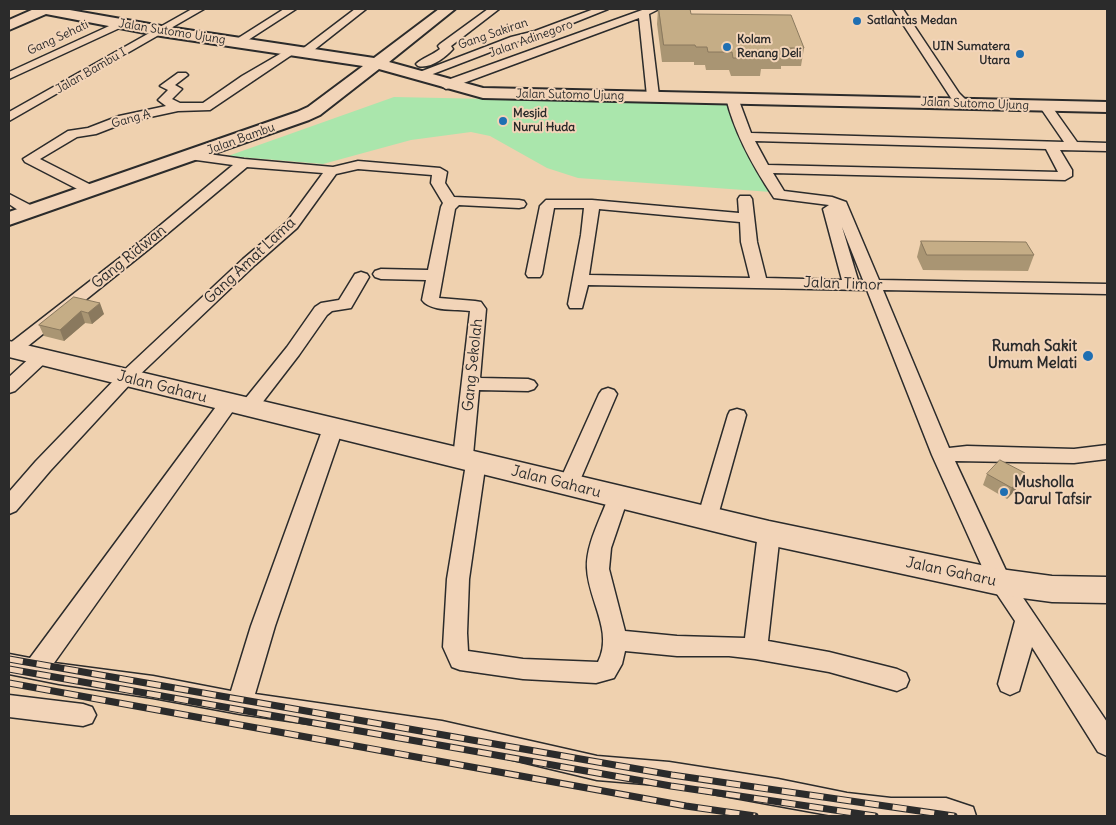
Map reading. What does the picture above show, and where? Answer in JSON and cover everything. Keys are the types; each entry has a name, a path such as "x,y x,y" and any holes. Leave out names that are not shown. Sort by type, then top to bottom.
{"main road":[{"name":"Jalan Sutomo Ujung","path":"41,9 120,24 375,62 414,73 446,85 483,92 1107,107"},
{"path":"9,26 46,9"},
{"name":"Jalan Bambu","path":"9,219 201,157 308,113 448,9"},
{"name":"Jalan Gaharu","path":"10,350 769,533 1000,582 1052,589 1107,590"}],"street":[{"name":"Jalan Bambu I","path":"9,117 199,9"},
{"path":"238,42 291,9"},
{"name":"Gang A","path":"92,191 30,159 73,134 178,107 206,107 246,79 299,51 361,9"},
{"path":"414,73 442,54 447,49 444,46 494,9"},
{"name":"Gang Sakiran","path":"414,73 515,39 539,33 603,9"},
{"path":"898,9 955,95 964,104"},
{"path":"649,10 653,96"},
{"name":"Jalan Adinegoro","path":"446,85 649,10"},
{"name":"Gang Sehati","path":"9,76 120,24"},
{"path":"178,107 164,100 176,90 166,86 182,75"},
{"path":"732,98 734,109 746,138 762,169 782,197 832,201 841,205 942,455 1000,582 1027,620 1107,744"},
{"path":"1046,107 1074,146"},
{"path":"746,138 1107,147"},
{"path":"762,169 1066,176 1065,170 1052,146"},
{"path":"201,157 244,163 327,169 331,171 358,165 440,172 438,183 450,204 456,201 519,204"},
{"name":"Gang Ridwan","path":"10,350 144,246 244,163"},
{"name":"Gang Amat Lama","path":"9,506 43,466 126,378 292,224 331,171"},
{"path":"9,198 31,211"},
{"path":"745,199 746,218 759,282"},
{"name":"Gang Sekolah","path":"450,204 430,297 433,302 470,305 478,309 471,384 469,460"},
{"path":"534,274 548,204 592,204 746,218"},
{"path":"576,304 589,235 592,204"},
{"path":"829,205 850,285"},
{"path":"380,274 434,275"},
{"path":"36,670 238,406 293,351 321,311 327,306 345,304 361,277"},
{"name":"Jalan Timor","path":"580,280 1107,289"},
{"path":"9,387 41,357"},
{"path":"471,384 528,385"},
{"path":"568,485 608,394"},
{"path":"707,519 737,416"},
{"path":"240,703 263,626 333,428"},
{"path":"942,455 967,453 1074,456 1107,452"},
{"path":"469,460 455,633 455,646 460,660 523,669 596,673 605,671 610,664 616,640 598,569 600,548 618,498"},
{"path":"755,649 769,533"},
{"path":"1010,684 1027,620"},
{"path":"616,640 677,646 729,646 755,649 829,662 897,680"},
{"path":"9,664 240,703 442,732 598,768 669,774 778,792 846,806 891,811 946,811 963,816"},
{"path":"9,706 83,716"}],"green space":[{"path":"394,97 730,104 771,192 578,178 547,168 490,136 471,132 411,140 323,164 228,156"}],"building":[{"path":"659,9 690,9 691,14 791,15 804,48 782,48 783,51 760,51 762,58 733,58 732,52 708,52 707,47 664,45"},
{"path":"921,241 1026,242 1034,255 927,255"},
{"path":"74,297 100,303 88,313 81,311 60,330 39,325"},
{"path":"1000,460 1025,473 1012,488 987,474"}],"railway":[{"path":"9,659 672,775 954,816"},
{"path":"9,669 671,786 875,816"},
{"path":"9,683 686,806 755,816"}],"place":[{"name":"Satlantas Medan","path":"857,21"},
{"name":"Kolam Renang Deli","path":"727,47"},
{"name":"UIN Sumatera Utara","path":"1020,54"},
{"name":"Mesjid Nurul Huda","path":"503,121"},
{"name":"Rumah Sakit Umum Melati","path":"1088,356"},
{"name":"Musholla Darul Tafsir","path":"1004,492"}]}
